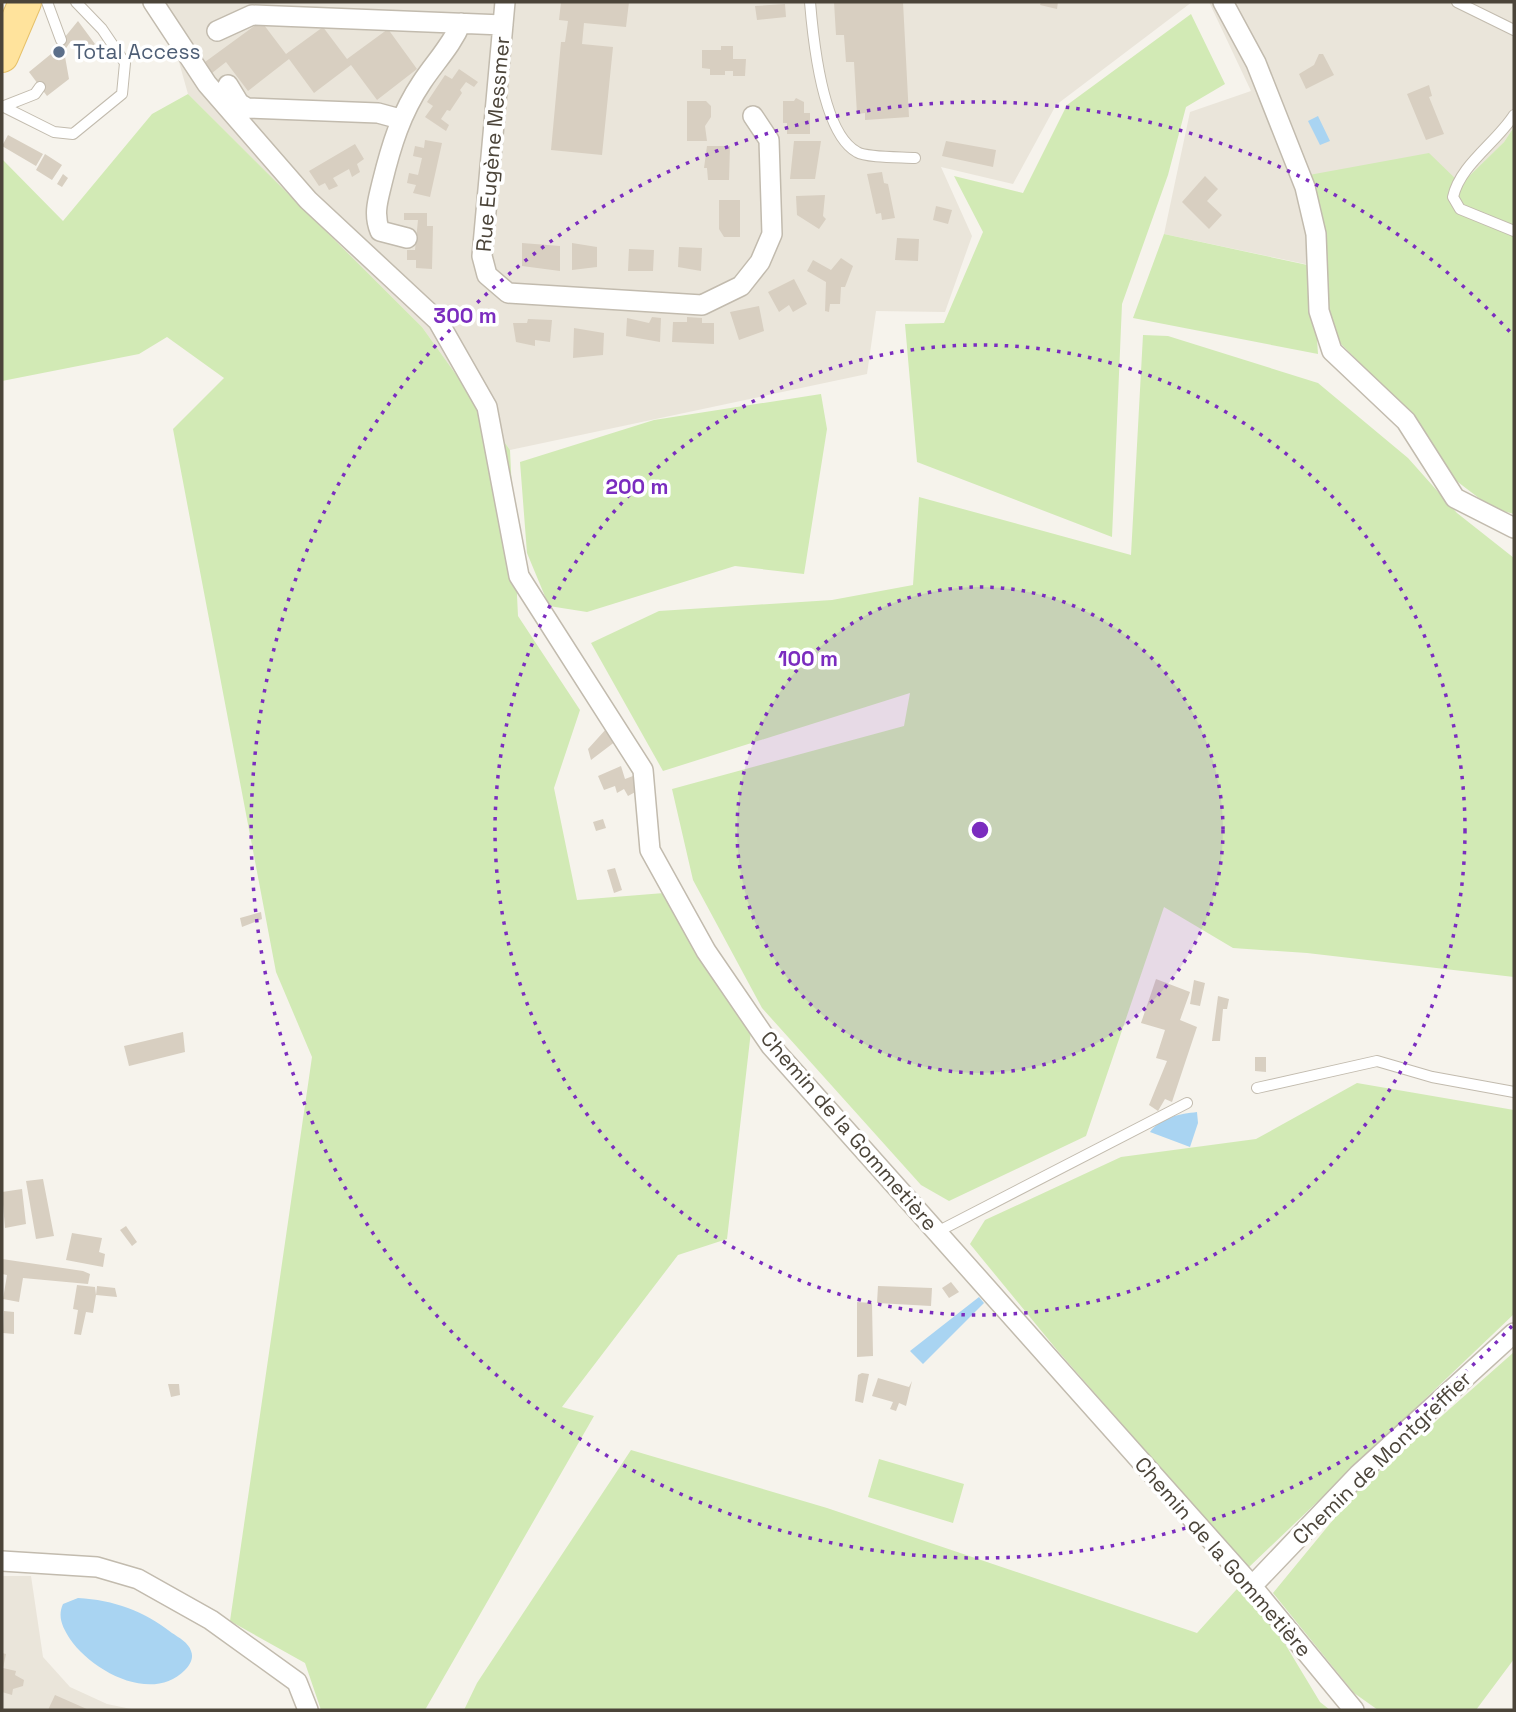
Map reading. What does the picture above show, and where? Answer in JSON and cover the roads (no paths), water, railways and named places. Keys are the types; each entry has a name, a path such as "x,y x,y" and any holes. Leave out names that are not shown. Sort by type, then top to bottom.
{"main road":[{"path":"2,56 25,2"}],"street":[{"name":"Chemin de la Gommetière","path":"153,2 207,84 308,200 438,321 487,407 519,576 643,770 650,850 706,951 771,1046 1252,1586 1354,1710"},
{"name":"Rue Eugène Messmer","path":"505,2 482,256 487,275 508,293 702,305 741,286 760,262 772,234 769,140 753,116"},
{"path":"1223,2 1256,63 1306,187 1315,234 1319,312 1332,351 1405,421 1455,498 1514,528"},
{"name":"Rue Eugène Messmer","path":"217,31 252,15 503,24"},
{"path":"407,238 380,231 375,214 400,119 422,82 454,42 461,23"},
{"path":"228,85 239,103 247,108 378,113 400,119"},
{"name":"Chemin de Montgreffier","path":"1252,1586 1358,1475 1514,1334"},
{"path":"2,1561 97,1566 138,1579 211,1620 297,1682 308,1710"}],"lane":[{"path":"47,2 61,40"},
{"path":"2,106 54,132 73,134 121,94 125,63 102,29 76,2"},
{"path":"810,2 823,93 842,139 858,153 915,158"},
{"path":"1457,2 1514,30"},
{"path":"2,106 35,94 40,86"},
{"path":"1514,115 1505,130 1456,181 1453,197 1460,209 1514,231"},
{"path":"1257,1088 1377,1061 1432,1077 1514,1092"},
{"path":"937,1233 1187,1103"}],"water":[{"path":"1318,116 1330,141 1320,145 1308,121"},
{"path":"1197,1112 1198,1123 1190,1147 1150,1132 1165,1120"},
{"path":"979,1297 984,1303 923,1364 910,1351"},
{"path":"78,1598 116,1604 151,1619 188,1645 192,1654 190,1664 171,1680 156,1684 140,1684 107,1672 80,1651 63,1627 63,1604"}],"place":[{"name":"Total Access","path":"59,52"}]}
